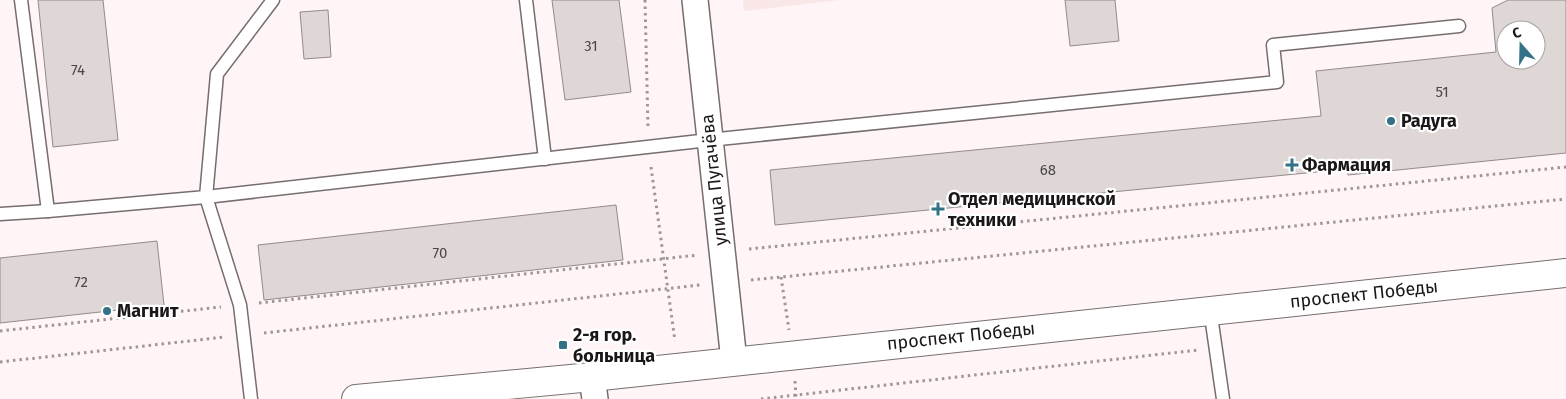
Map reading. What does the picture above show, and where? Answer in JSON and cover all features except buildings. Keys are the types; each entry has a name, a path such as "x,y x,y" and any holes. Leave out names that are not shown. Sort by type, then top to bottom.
{"street":[{"name":"улица Пугачёва","path":"695,0 724,282 734,360"},
{"name":"проспект Победы","path":"356,399 594,388 678,367 734,360 1566,273"}],"lane":[{"path":"21,0 48,211"},
{"path":"251,399 240,305 206,197 217,74 274,0"},
{"path":"526,0 545,159"},
{"path":"0,214 206,197 709,140 1277,82 1273,45 1459,26"},
{"path":"1210,310 1223,399"}],"path":[{"path":"645,0 648,147 678,367"},
{"path":"0,331 721,252 1566,167"},
{"path":"0,362 724,282 1566,199"},
{"path":"761,399 1215,348"}],"shaded area":[{"path":"743,0 840,0 744,11"}],"place":[{"name":"Радуга","path":"1391,121"},
{"name":"Фармация","path":"1292,165"},
{"name":"Отдел медицинской техники","path":"938,209"},
{"name":"Магнит","path":"107,311"},
{"name":"2-я гор. больница","path":"563,345"}]}
